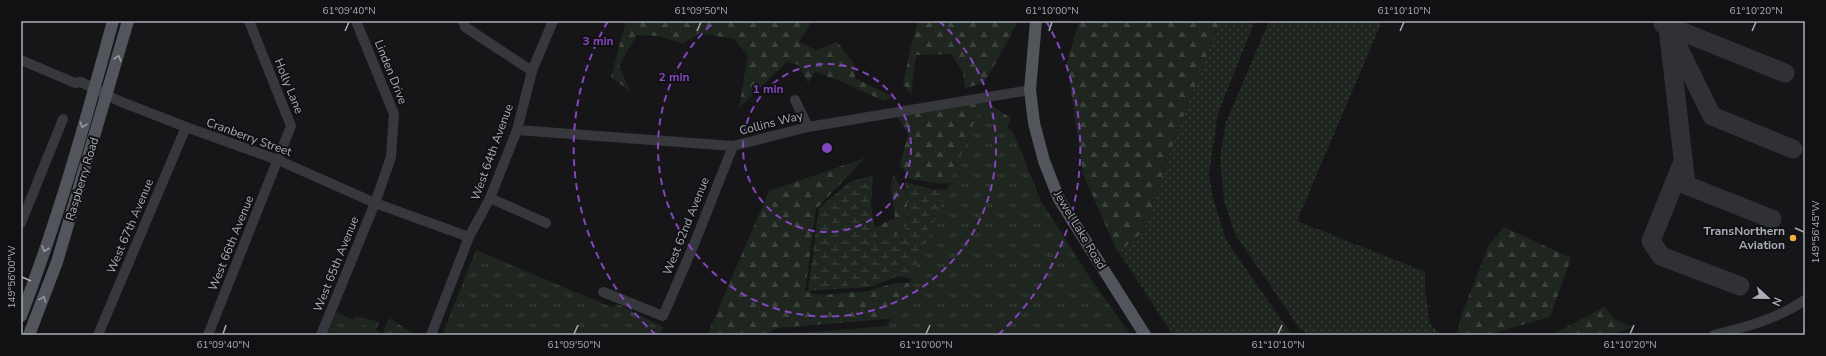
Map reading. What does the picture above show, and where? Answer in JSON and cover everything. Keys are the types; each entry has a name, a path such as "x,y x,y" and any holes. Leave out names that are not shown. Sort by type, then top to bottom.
{"main road":[{"name":"Raspberry Road","path":"21,316 51,232 95,88 112,21"},
{"name":"Raspberry Road","path":"29,335 57,262 128,21"},
{"name":"Jewel Lake Road","path":"1036,21 1030,90 1035,129 1044,162 1059,199 1145,335"}],"street":[{"name":"Holly Lane","path":"249,21 291,126 278,160"},
{"name":"Linden Drive","path":"356,21 394,114 391,157 375,203"},
{"path":"463,21 465,27 532,71"},
{"name":"West 64th Avenue","path":"431,335 469,237 490,198 517,130 532,71 553,21"},
{"name":"Cranberry Street","path":"21,60 75,83 81,82 186,127 278,160 375,203 469,237"},
{"name":"Collins Way","path":"517,130 733,146 808,127 1030,90"},
{"path":"795,100 808,127"},
{"path":"21,223 63,119"},
{"name":"West 67th Avenue","path":"98,335 186,127"},
{"name":"West 62nd Avenue","path":"603,292 663,316 695,242 733,146"},
{"name":"West 66th Avenue","path":"208,335 278,160"},
{"path":"490,198 546,223"},
{"name":"West 65th Avenue","path":"321,335 375,203"},
{"path":"1714,335 1765,321 1782,314 1805,300"}],"green space":[{"path":"626,21 812,21 799,42 816,50 837,42 855,65 855,78 893,97 884,101 840,81 815,72 808,83 799,65 787,62 739,108 748,56 734,39 699,33 683,44 659,36 637,35 619,65 630,91 611,77"},
{"path":"918,21 1017,21 1011,35 984,83 965,88 963,72 951,54 916,55 911,95 903,84"},
{"path":"1079,21 1220,21 1173,144 1145,230 1118,253 1083,174 1067,63"},
{"path":"1220,21 1255,21 1218,113 1209,174 1213,198 1226,240 1292,335 1173,335 1119,252 1145,230 1173,144"},
{"path":"1269,21 1382,21 1297,221 1425,272 1425,289 1430,324 1441,335 1309,335 1300,329 1235,234 1224,201 1220,158 1226,122"},
{"path":"983,100 1011,118 996,155 964,180 943,184 910,179 900,165 908,134 897,116"},
{"path":"981,105 996,116 1013,132 1041,201 1092,281 1131,335 778,335 886,326 902,303"},
{"path":"865,158 816,209 805,291 819,295 868,291 895,283 919,283 899,318 777,328 765,335 713,335 708,333 769,191"},
{"path":"893,174 902,190 905,189 908,211 905,232 876,241 874,228 895,218 891,190"},
{"path":"873,175 871,206 877,241 905,232 908,211 905,182 934,190 960,189 944,284 898,276 870,287 808,291 819,208 850,182"},
{"path":"1504,227 1571,258 1550,317 1487,335 1457,335 1461,316 1489,245"},
{"path":"476,250 659,327 657,335 442,335"},
{"path":"617,304 663,327 660,335 599,335 607,311"},
{"path":"1604,307 1615,319 1632,327 1613,335 1552,335"},
{"path":"336,312 386,335 327,335"},
{"path":"356,316 379,322 374,335 347,335"},
{"path":"389,318 412,333 408,335 382,335"}],"taxiway":[{"path":"1663,24 1785,73"},
{"path":"1668,27 1686,185 1772,219"},
{"path":"1674,39 1712,116 1793,149"},
{"path":"1682,164 1651,241 1661,256 1740,286"}],"place":[{"name":"TransNorthern Aviation","path":"1793,238"}]}
